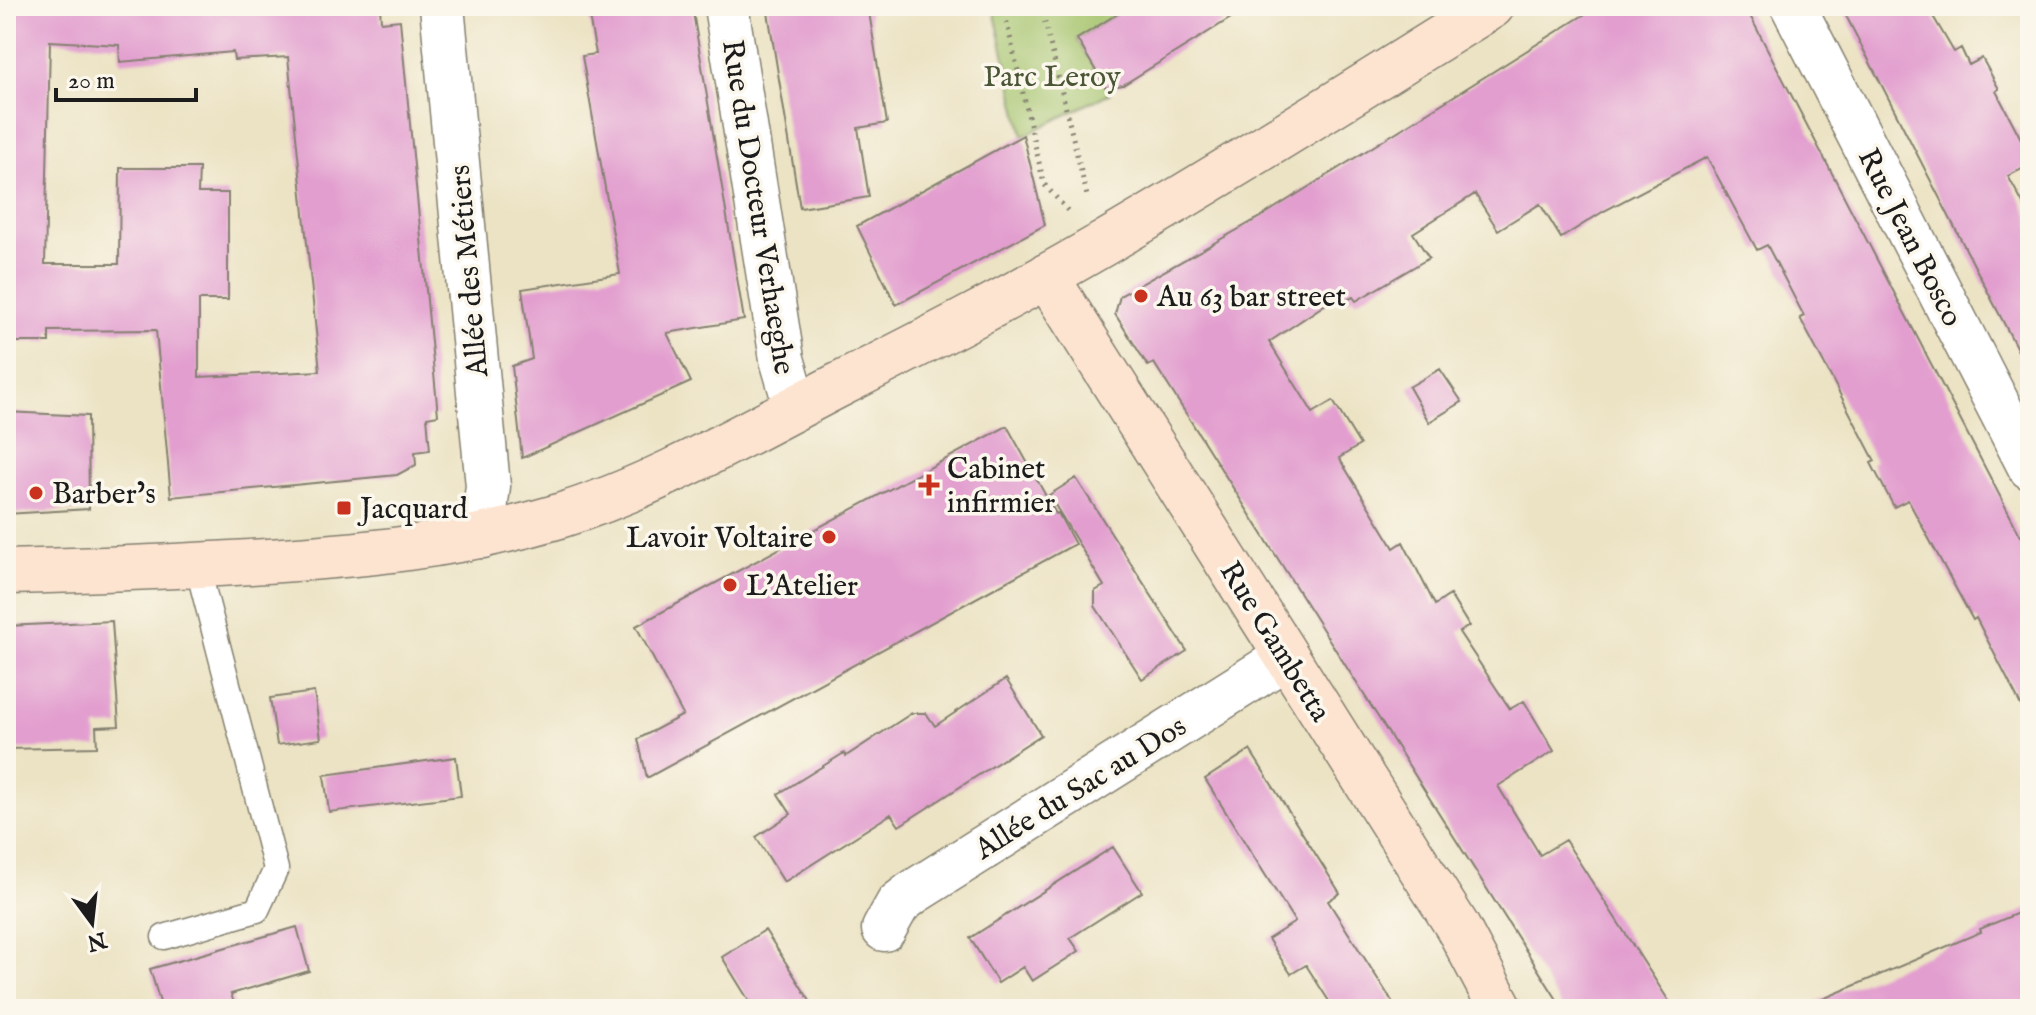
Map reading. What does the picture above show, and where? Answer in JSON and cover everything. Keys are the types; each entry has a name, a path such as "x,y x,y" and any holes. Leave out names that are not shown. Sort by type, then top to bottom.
{"street":[{"name":"Allée des Métiers","path":"442,6 488,486 482,536"},
{"name":"Rue du Docteur Verhaeghe","path":"726,6 782,359 796,407"},
{"path":"6,572 350,557 420,548 556,517 629,490 796,407 1046,276 1218,177 1492,6"},
{"name":"Rue Jean Bosco","path":"1793,6 2030,467"},
{"name":"Rue Gambetta","path":"1046,276 1457,926 1501,1009"},
{"name":"Allée du Sac au Dos","path":"884,929 898,904 912,893 1286,657"}],"lane":[{"path":"164,937 257,910 276,869 197,565"}],"path":[{"path":"1003,6 1044,184 1099,246"},
{"path":"1041,6 1099,246"}],"green space":[{"name":"Parc Leroy","path":"993,6 1130,6 1077,39 1110,93 1023,136"}],"building":[{"path":"6,6 380,6 381,22 400,20 438,415 427,417 430,450 415,452 416,465 397,475 171,497 156,330 49,331 49,342 6,342","holes":["50,41 119,45 120,62 233,52 234,60 288,57 320,371 199,377 199,300 228,300 228,193 198,193 199,168 120,168 119,264 45,264"]},
{"path":"587,6 692,6 744,320 667,333 691,382 522,458 512,366 532,359 522,289 620,274 582,56 596,54"},
{"path":"767,6 868,6 887,123 858,128 869,197 800,208"},
{"path":"1130,6 1250,6 1123,85 1106,88 1077,39"},
{"path":"1598,6 1745,6 2030,554 2030,723 1976,618 1973,620 1908,500 1894,507 1871,463 1875,461 1800,318 1804,316 1767,245 1757,250 1707,157 1604,211 1561,238 1540,204 1498,230 1475,194 1413,233 1429,258 1356,301 1353,297 1345,301 1341,294 1269,342 1313,413 1333,401 1360,445 1339,458 1394,548 1403,542 1435,605 1450,595 1469,626 1459,632 1510,709 1524,701 1554,751 1498,786 1540,855 1565,840 1674,1009 1563,1009 1154,363 1148,366 1115,314 1120,296 1262,216"},
{"path":"1841,6 1927,6 1954,52 1961,48 1969,65 1982,58 1999,89 1996,91 2030,156 2030,165 2008,176 2030,217 2030,374"},
{"path":"1023,135 1045,225 896,305 857,226"},
{"path":"1440,369 1462,402 1429,422 1409,387"},
{"path":"6,412 88,416 89,509 6,514"},
{"path":"1007,426 1075,544 647,778 638,739 683,715 636,626"},
{"path":"1076,478 1187,651 1142,679 1095,606 1095,591 1104,586 1049,495"},
{"path":"112,621 119,726 96,727 97,747 6,749 6,626"},
{"path":"1006,679 1041,735 899,826 891,814 784,882 756,837 791,814 778,794 844,753 846,756 912,713 926,713 935,726"},
{"path":"314,692 321,739 277,745 270,698"},
{"path":"1250,750 1340,893 1328,901 1397,1009 1334,1009 1306,965 1291,974 1268,939 1295,922 1205,779"},
{"path":"456,757 461,796 329,812 324,775"},
{"path":"1113,847 1142,892 1070,938 1079,951 1032,981 1023,967 998,983 970,938"},
{"path":"2030,908 2030,1009 1799,1009 1981,932 1980,929"},
{"path":"297,927 309,971 231,994 236,1009 162,1009 150,969"},
{"path":"765,930 815,1009 754,1009 722,957"}],"place":[{"name":"Au 63 bar street","path":"1141,296"},
{"name":"Cabinet infirmier","path":"929,485"},
{"name":"Barber’s","path":"36,493"},
{"name":"Jacquard","path":"344,508"},
{"name":"Lavoir Voltaire","path":"829,537"},
{"name":"L’Atelier","path":"730,585"}]}
